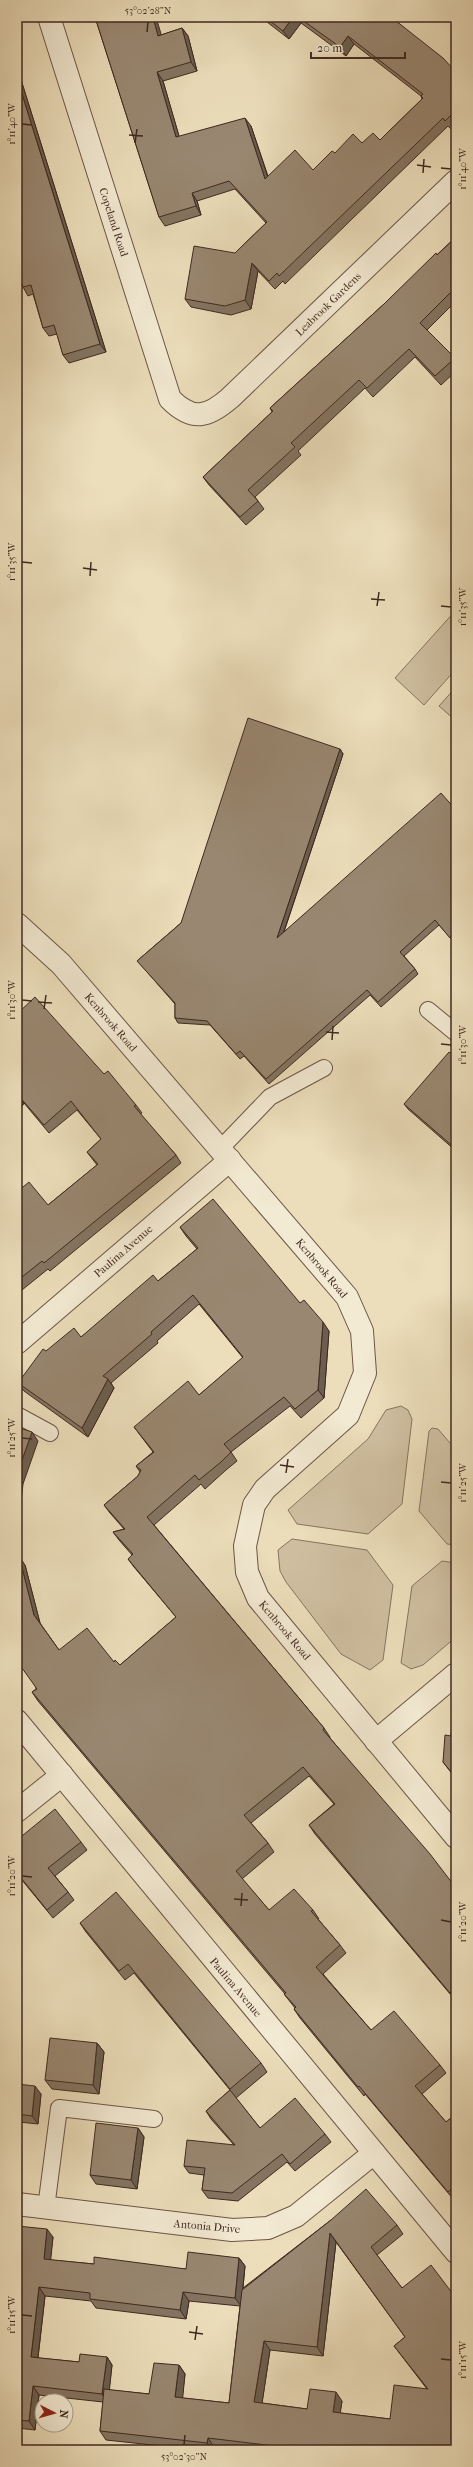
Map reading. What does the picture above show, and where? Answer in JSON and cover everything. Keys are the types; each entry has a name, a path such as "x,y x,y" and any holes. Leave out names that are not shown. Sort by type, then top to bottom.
{"street":[{"name":"Copeland Road","path":"49,17 170,399 182,411 194,415"},
{"name":"Leabrook Gardens","path":"194,415 212,411 230,398 456,181"},
{"name":"Kenbrook Road","path":"17,924 61,964 347,1297 362,1331 365,1373 348,1415 265,1489 254,1505 245,1546 247,1572 258,1598 456,1836"},
{"name":"Paulina Avenue","path":"17,1343 225,1154"},
{"path":"376,1741 456,1674"},
{"name":"Paulina Avenue","path":"17,1721 456,2252"},
{"path":"17,1811 62,1774"},
{"name":"Antonia Drive","path":"17,2204 232,2230 268,2228 296,2216 374,2154"}],"lane":[{"path":"428,1010 456,1033"},
{"path":"225,1154 270,1097 324,1068"},
{"path":"17,1414 50,1433"},
{"path":"46,2208 59,2108 154,2119"}],"shaded area":[{"path":"456,610 456,669 424,705 395,678"},
{"path":"456,687 456,721 439,706"},
{"path":"401,1406 408,1410 412,1419 402,1504 368,1534 297,1524 288,1510 368,1439 386,1410"},
{"path":"432,1428 438,1429 456,1450 456,1545 447,1544 419,1511 429,1431"},
{"path":"292,1539 367,1550 393,1585 383,1660 370,1670 341,1654 286,1582 280,1571 278,1550"},
{"path":"442,1561 456,1563 456,1637 423,1665 411,1669 401,1663 412,1586"}],"building":[{"path":"95,17 153,17 158,36 182,28 191,62 157,72 176,137 245,118 265,179 295,150 313,170 332,151 335,153 353,134 362,143 373,133 380,140 423,98 421,96 423,94 348,36 340,47 298,17 391,17 443,58 456,72 456,110 445,121 443,118 279,276 277,273 269,281 252,263 245,300 225,306 185,299 194,246 235,253 267,222 229,181 192,193 196,206 159,217"},
{"path":"265,17 293,17 283,31"},
{"path":"17,78 100,344 63,355 54,325 43,328 31,285 23,287 17,269"},
{"path":"456,237 456,287 420,323 455,358 435,376 409,349 367,388 359,380 291,443 295,447 248,490 258,501 240,517 203,477 273,411 270,408 384,304 436,253 437,255"},
{"path":"248,718 340,749 277,938 441,793 456,810 456,849 451,854 456,860 456,932 450,938 435,920 400,952 415,969 378,1002 367,990 266,1079 240,1051 236,1054 207,1021 175,1018 175,1003 137,961 181,923"},
{"path":"35,997 104,1074 108,1071 136,1105 134,1106 176,1155 44,1263 42,1261 17,1281 17,1192 29,1182 48,1205 98,1164 87,1152 101,1139 71,1101 44,1125 18,1095 17,1097 17,1051 21,1047 17,1043 17,1014"},
{"path":"449,1052 456,1058 456,1149 404,1104"},
{"path":"213,1199 300,1303 304,1300 323,1322 318,1390 295,1409 284,1397 224,1444 231,1452 221,1462 199,1480 195,1475 147,1517 324,1728 323,1730 430,1854 456,1888 456,1988 450,1993 309,1825 335,1804 303,1767 244,1815 268,1843 236,1871 269,1910 294,1889 313,1910 311,1911 340,1945 316,1967 371,2030 394,2011 440,2065 415,2086 446,2122 456,2114 456,2195 451,2189 448,2192 359,2086 358,2087 294,2009 296,2007 284,1994 286,1993 32,1692 37,1689 17,1661 17,1557 19,1556 34,1615 59,1650 87,1628 114,1662 115,1660 120,1665 176,1617 128,1559 133,1554 113,1532 125,1529 104,1505 138,1476 141,1470 136,1466 154,1452 134,1427 188,1381 199,1395 243,1357 193,1295 151,1332 152,1334 103,1376 108,1379 82,1428 18,1383 43,1349 46,1351 74,1328 81,1337 153,1275 158,1281 198,1248 180,1227"},
{"path":"17,1427 32,1432 17,1474"},
{"path":"456,1700 456,1778 443,1762 445,1735 451,1736 453,1702"},
{"path":"55,1809 81,1842 48,1868 68,1892 47,1910 17,1873 17,1840"},
{"path":"116,1892 261,2063 230,2089 128,1964 119,1971 80,1923"},
{"path":"50,2038 97,2043 93,2085 45,2080"},
{"path":"17,2084 35,2086 32,2116 17,2114"},
{"path":"230,2090 260,2128 295,2098 325,2134 290,2164 282,2154 232,2193 202,2190 205,2168 184,2166 187,2140 235,2145 206,2111"},
{"path":"96,2123 138,2128 131,2180 90,2175"},
{"path":"366,2189 397,2225 371,2247 402,2288 431,2265 456,2298 454,2299 456,2302 456,2450 308,2450 208,2438 207,2443 100,2431 104,2389 149,2394 154,2363 179,2365 175,2397 229,2403 242,2290 331,2220","holes":["330,2233 405,2337 394,2346 428,2389 394,2385 390,2419 333,2412 336,2392 310,2389 307,2409 254,2402 264,2341 317,2347"]},
{"path":"17,2226 47,2229 44,2259 94,2264 94,2257 186,2269 188,2252 239,2258 235,2298 183,2292 180,2310 90,2299 90,2293 39,2287 31,2357 79,2362 80,2354 107,2357 102,2394 33,2386 29,2421 17,2420"}]}
